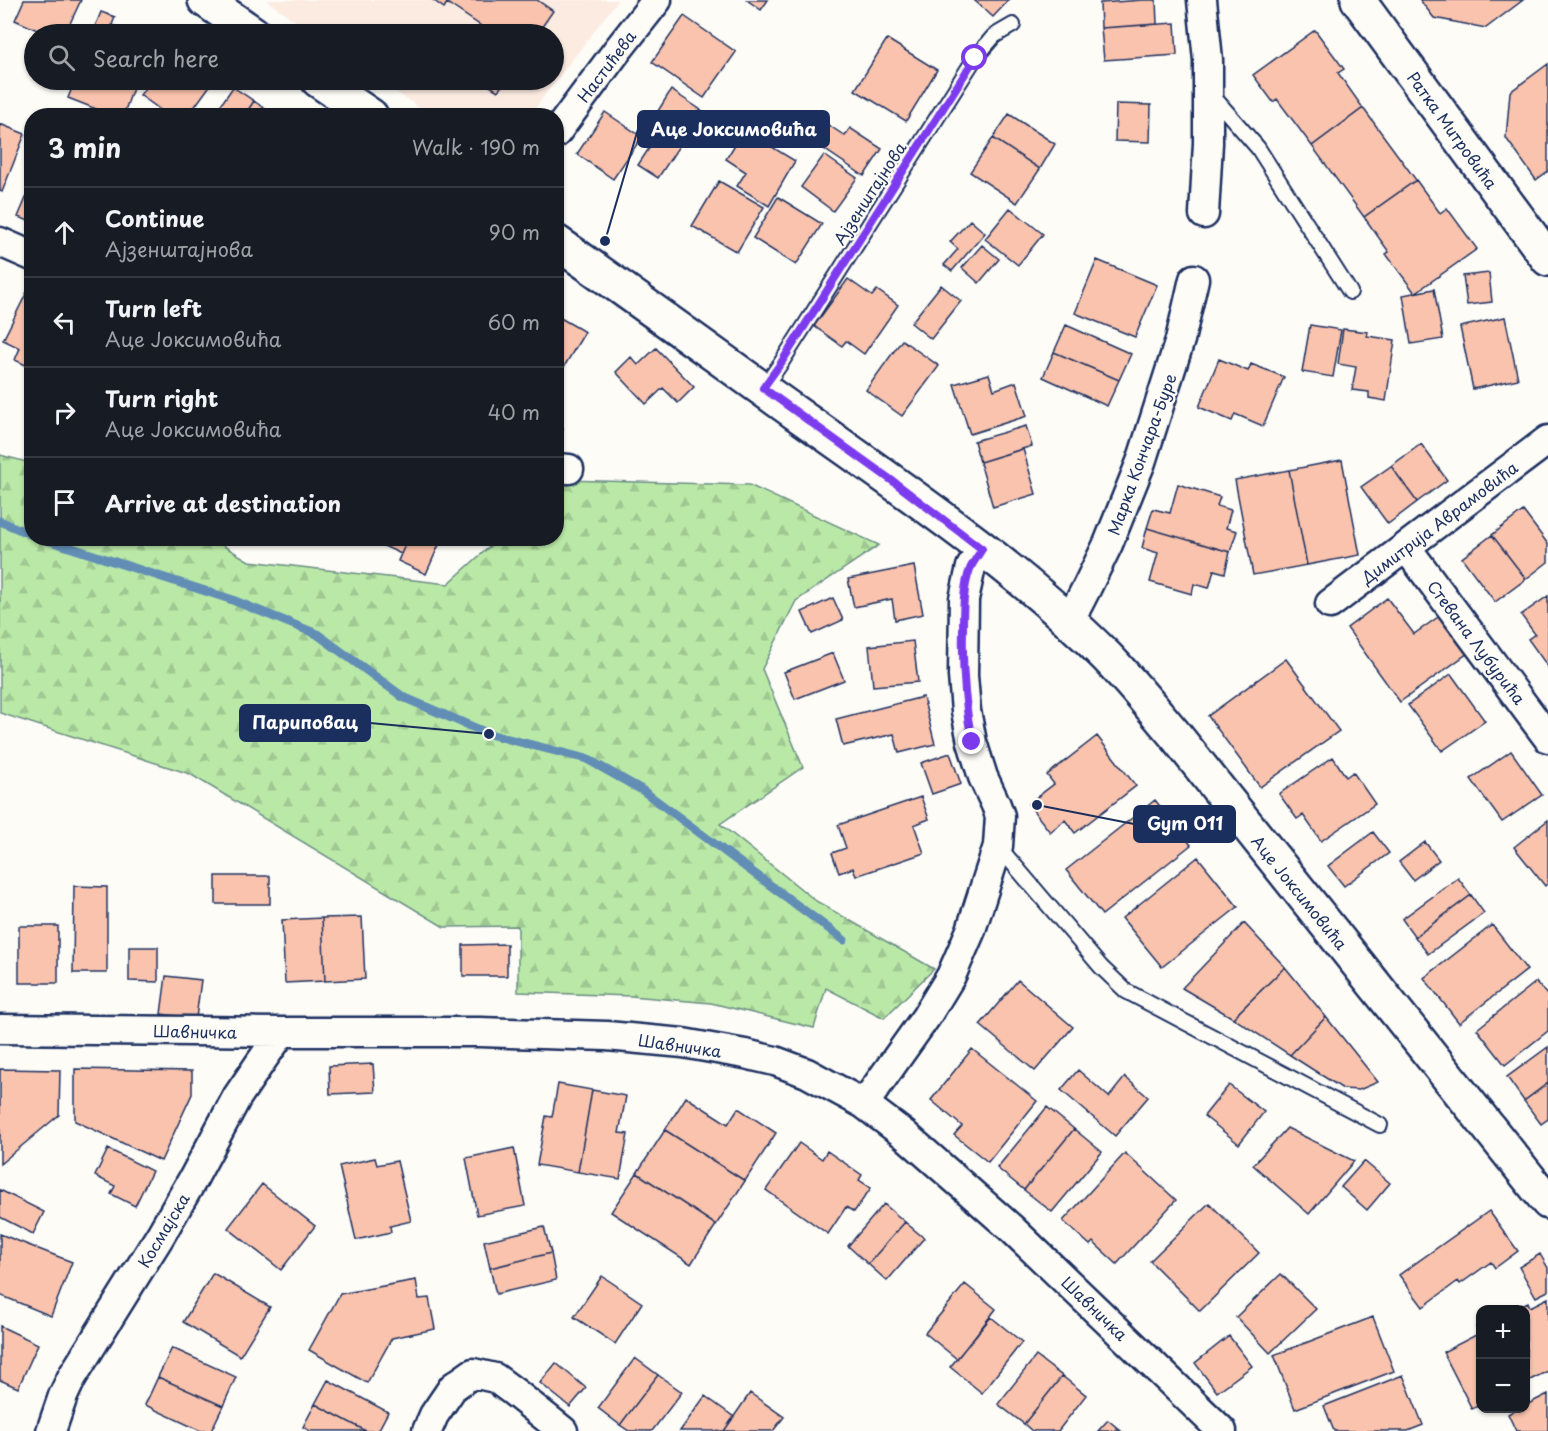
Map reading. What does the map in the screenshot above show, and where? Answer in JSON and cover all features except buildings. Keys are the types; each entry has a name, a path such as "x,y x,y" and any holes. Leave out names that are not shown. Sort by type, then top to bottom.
{"main road":[{"path":"205,0 240,24"},
{"name":"Ратка Митровића","path":"1358,0 1548,259"},
{"path":"333,90 359,108"},
{"name":"Аце Јоксимовића","path":"564,248 894,482 982,549 1069,622 1120,672 1176,736 1548,1202"}],"street":[{"name":"Настићева","path":"564,122 657,0"},
{"path":"1202,0 1208,60 1208,143 1204,214"},
{"path":"0,242 24,252"},
{"name":"Марка Кончара-Буре","path":"1069,622 1108,544 1141,462 1180,340 1194,279"},
{"name":"Димитрија Аврамовића","path":"1330,604 1548,440"},
{"name":"Стевана Лубурића","path":"1406,547 1548,738"},
{"path":"864,1104 926,1017 951,976 971,930 998,846 1000,816 983,777 972,742 963,676 964,599 971,567 982,549"},
{"name":"Шавничка","path":"0,1029 480,1032 607,1036 683,1044 775,1061 807,1073 864,1104 905,1135 1012,1229 1222,1431"},
{"name":"Космајска","path":"51,1431 72,1377 182,1198 237,1097 282,1032"},
{"path":"427,1431 434,1414 453,1387 473,1374 495,1378 563,1431"}],"lane":[{"name":"Ајзенштајнова","path":"763,388 975,58 994,36 1013,25"},
{"path":"1208,90 1258,148 1350,292"},
{"path":"998,846 1101,968 1126,991 1380,1125"}],"shaded area":[{"path":"266,0 618,0 564,70 564,24 300,24"},
{"path":"394,90 549,90 535,108 420,108"}],"green space":[{"path":"0,455 24,461 24,546 224,546 249,561 448,584 490,546 564,546 564,480 749,485 879,545 796,601 762,669 803,767 720,824 816,901 934,969 884,1018 826,988 814,1028 711,1003 631,996 518,992 518,926 444,927 190,774 0,713"}],"waterway":[{"path":"0,521 24,532"},
{"path":"66,546 230,599 317,634 403,697 489,734 587,759 642,790 844,940"}],"place":[{"name":"Аце Јоксимовића","path":"605,241"},
{"name":"Париповац","path":"489,734"},
{"name":"Gym 011","path":"1037,805"}],"route":[{"path":"972,742 963,676 963,613 971,567 982,549 894,482 763,388 975,58"}]}
